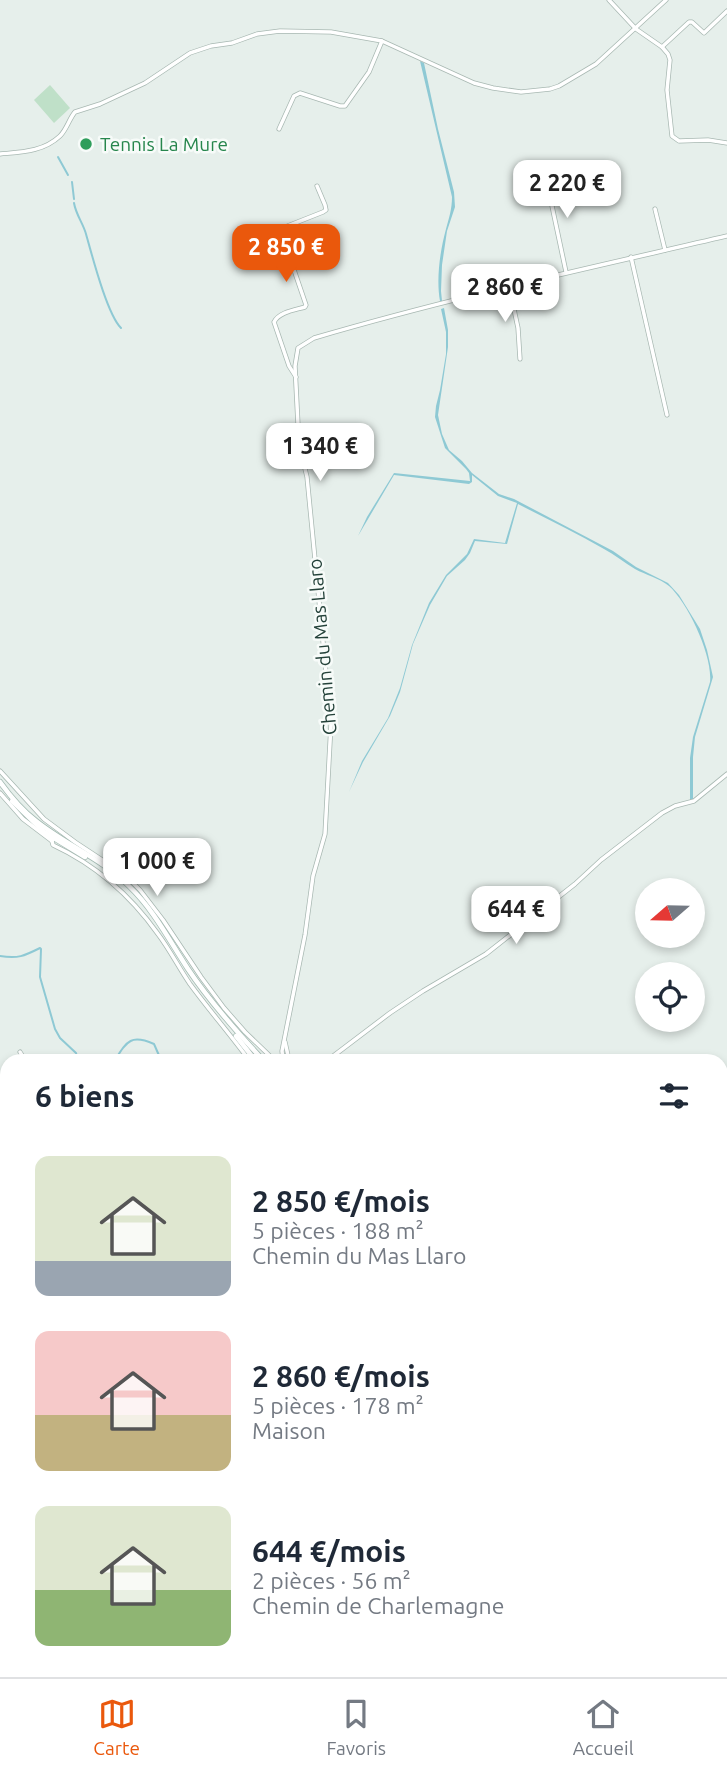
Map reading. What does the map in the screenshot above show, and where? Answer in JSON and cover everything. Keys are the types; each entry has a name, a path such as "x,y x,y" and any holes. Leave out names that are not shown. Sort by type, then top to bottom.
{"main road":[{"path":"0,785 29,819 53,839 103,868 138,899 200,990 250,1054"},
{"path":"0,785 35,820 104,865 140,897 215,1006 258,1054"}],"street":[{"path":"609,0 636,29 662,47 670,60 667,90 672,135 679,141 708,140 727,143"},
{"path":"0,154 35,150 49,144 61,135 75,112 100,104 145,83 190,53 257,34 280,31 331,32 382,41 474,83 505,90 530,91 559,86 596,64 666,0"},
{"path":"662,47 689,22 704,33 727,11"},
{"path":"279,129 297,93 345,106 369,72 382,41"},
{"path":"545,173 566,272"},
{"name":"Chemin du Mas Llaro","path":"296,377 289,366 274,322 275,318 305,307 306,304 280,229 326,210 317,186"},
{"path":"656,209 665,250"},
{"name":"Chemin du Mas Llaro","path":"286,1054 285,1040 313,876 325,834 331,724 307,477 299,444 295,366 298,348 314,338 509,286 727,236"},
{"path":"631,257 667,415"},
{"path":"509,286 518,328 520,359"},
{"path":"0,771 44,819 125,875 140,890 210,990 267,1054"},
{"path":"336,1054 401,1005 486,954 662,813 692,802 727,774"},
{"path":"0,793 23,819 53,839 53,845 79,858 136,905 188,981 244,1054"}],"green space":[{"path":"50,85 70,108 54,123 34,100"}],"water":[{"path":"420,61 424,63 454,192 455,207 447,231 442,265 442,301 438,284 439,265 452,197"},
{"path":"444,308 448,347 438,415 449,450 499,494 514,499 613,551 636,567 668,583 679,595 700,629 713,677 695,737 693,800 690,800 690,758 693,737 710,682 710,671 698,631 684,605 665,583 518,504 507,544 475,541 465,560 447,576 430,605 413,644 400,692 390,716 349,792 362,761 388,718 412,645 429,603 446,575 467,554 474,539 505,543 517,503 498,496 472,475 472,482 469,484 394,475 358,536 394,473 470,481 466,469 445,448 435,417 446,354 446,332 441,309"}],"waterway":[{"path":"58,157 68,175"},
{"path":"72,182 74,199"},
{"path":"74,203 105,298 121,328"},
{"path":"0,956 16,957 41,949 40,977 55,1029 76,1054"},
{"path":"119,1054 130,1041 135,1040 154,1044 158,1054"}],"place":[{"name":"Tennis La Mure","path":"86,144"}]}
